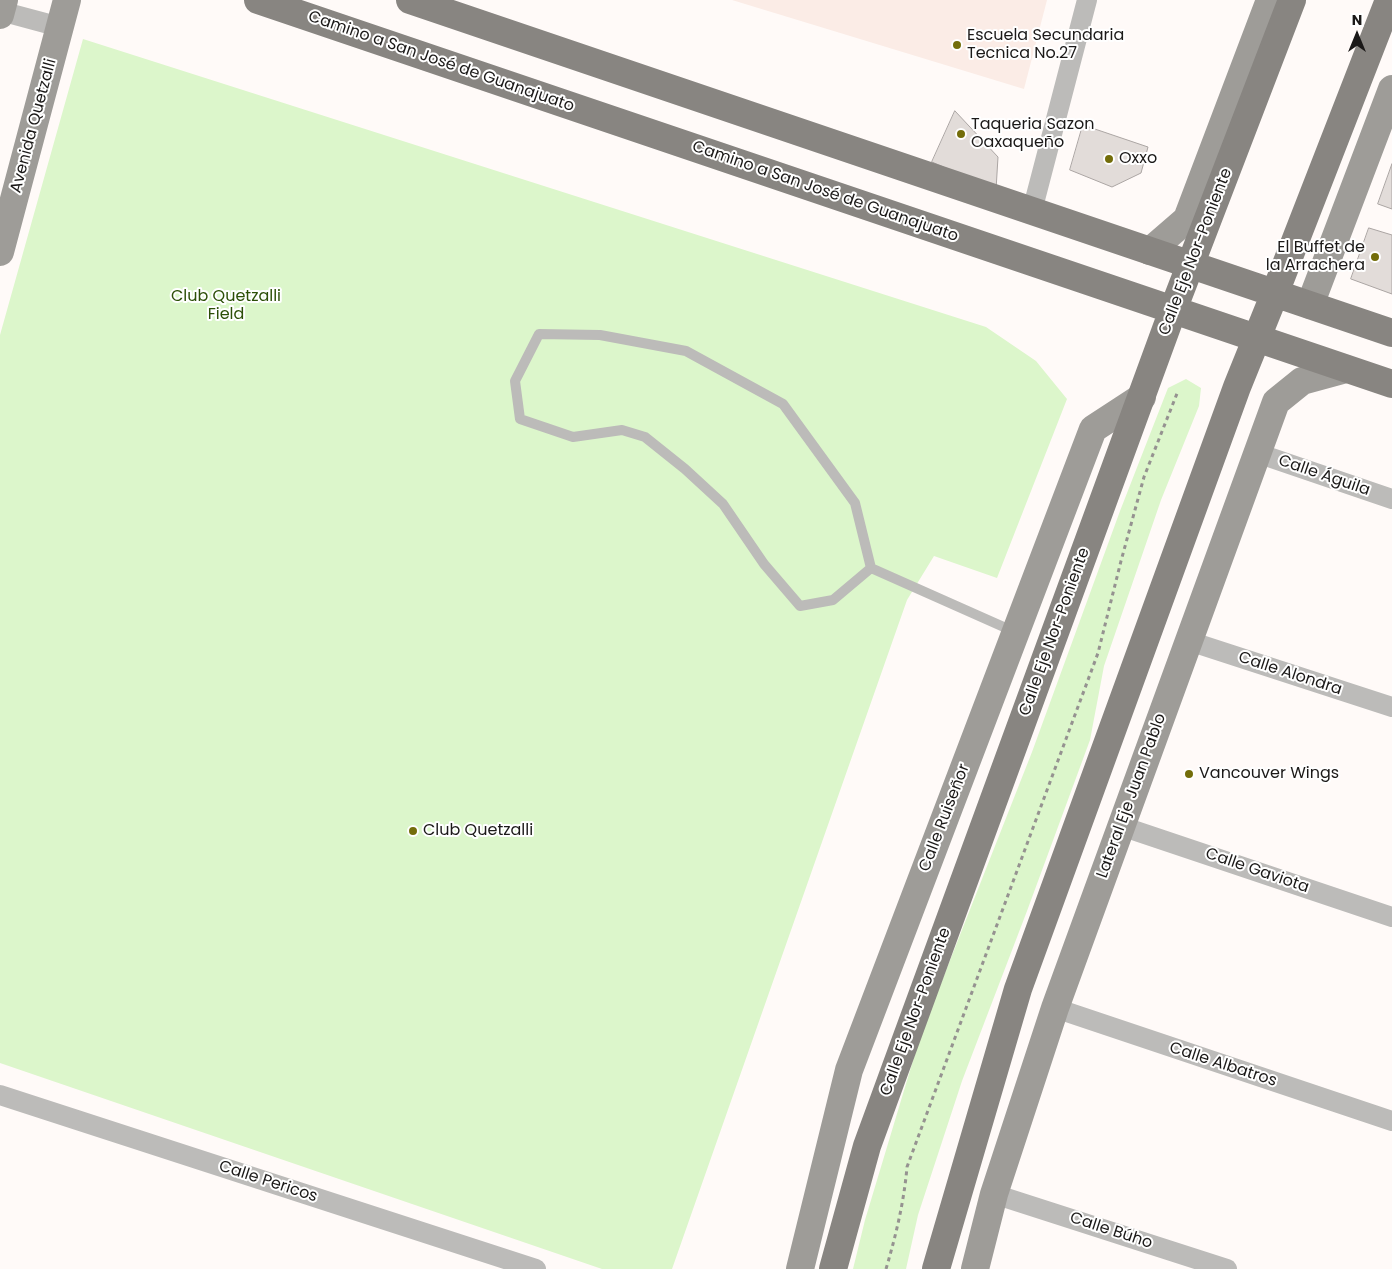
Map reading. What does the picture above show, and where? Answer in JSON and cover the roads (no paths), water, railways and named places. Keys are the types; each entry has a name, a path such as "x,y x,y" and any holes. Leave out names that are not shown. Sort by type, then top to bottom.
{"main road":[{"name":"Camino a San José de Guanajuato","path":"258,0 1392,384"},
{"path":"410,0 1392,333"},
{"name":"Calle Eje Nor-Poniente","path":"833,1269 867,1146 1173,310 1292,0"},
{"path":"936,1269 1018,989 1237,387 1389,0"}],"street":[{"name":"Avenida Quetzalli","path":"0,252 5,217 67,0"},
{"path":"1032,211 1087,0"},
{"path":"1150,251 1186,219 1270,0"},
{"path":"1,10 60,28"},
{"path":"1310,305 1392,89"},
{"name":"Lateral Eje Juan Pablo","path":"975,1269 994,1194 1055,1008 1276,402 1302,381 1346,369"},
{"name":"Calle Ruiseñor","path":"800,1269 849,1070 1093,429 1142,397"},
{"name":"Calle Águila","path":"1257,453 1392,499"},
{"name":"Calle Alondra","path":"1188,641 1392,707"},
{"name":"Calle Gaviota","path":"1121,826 1392,917"},
{"name":"Calle Albatros","path":"1055,1008 1392,1121"},
{"name":"Calle Pericos","path":"0,1095 536,1269"},
{"name":"Calle Búho","path":"994,1194 1227,1269"}],"lane":[{"path":"539,334 600,335 686,351 783,404 855,503 871,568 833,600 800,606 764,564 723,504 685,469 645,437 622,430 573,437 520,419 515,381 539,334"},
{"path":"871,568 1016,632"}],"place":[{"name":"Escuela Secundaria Tecnica No.27","path":"957,45"},
{"name":"Taqueria Sazon Oaxaqueño","path":"961,134"},
{"name":"Oxxo","path":"1109,159"},
{"name":"El Buffet de la Arrachera","path":"1375,257"},
{"name":"Vancouver Wings","path":"1189,774"},
{"name":"Club Quetzalli","path":"413,831"}],"park label":[{"name":"Club Quetzalli Field","path":"226,306"}]}
